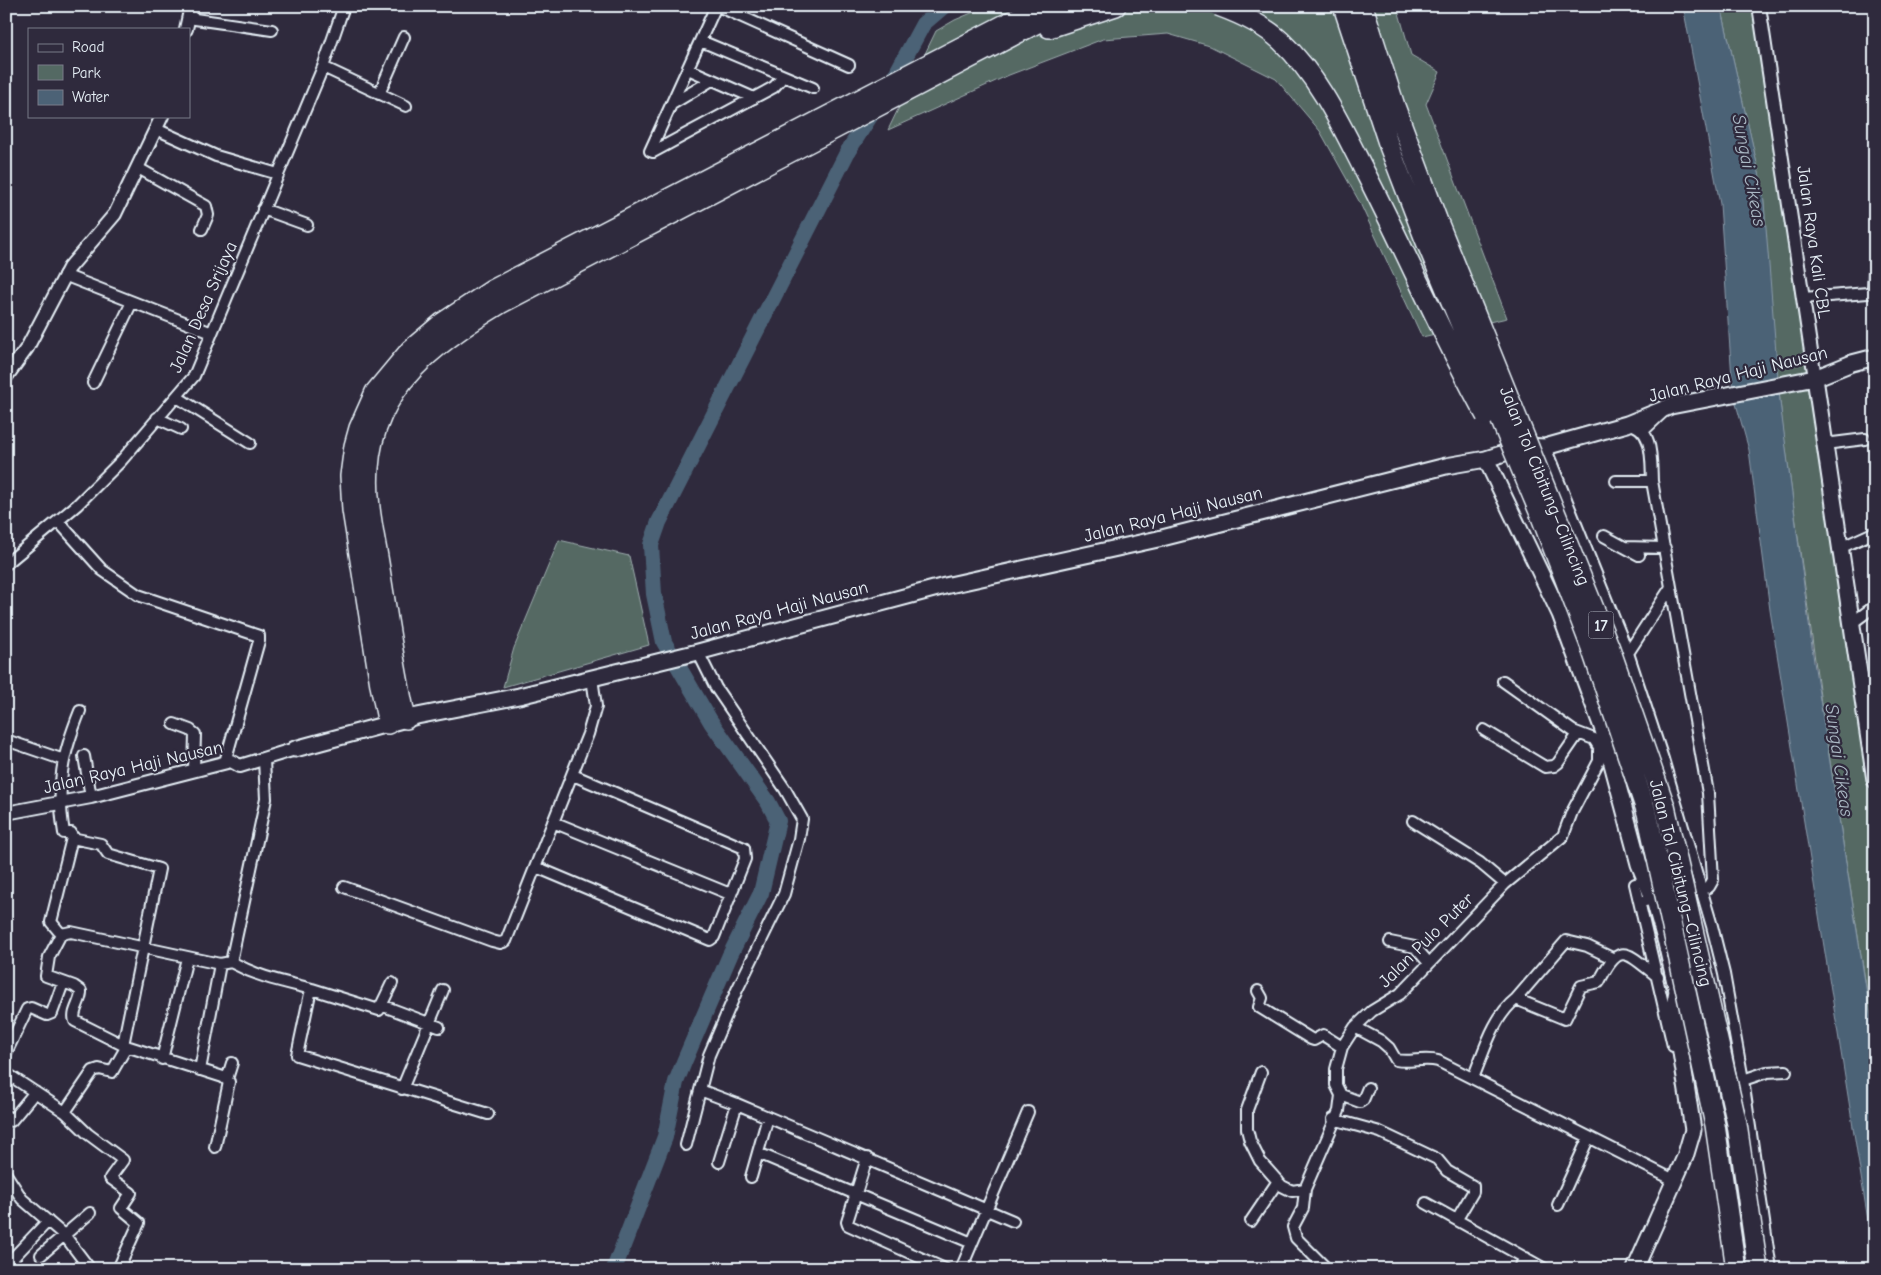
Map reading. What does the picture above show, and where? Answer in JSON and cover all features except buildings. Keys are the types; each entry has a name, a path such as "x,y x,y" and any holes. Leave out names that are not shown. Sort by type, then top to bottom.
{"highway":[{"path":"1016,19 1036,6"},
{"path":"663,210 1040,6"},
{"path":"396,714 368,612 350,492 351,460 359,428 375,392 410,350 460,310 492,290 663,210 954,68 1070,6"},
{"path":"954,68 1051,28 1116,6"},
{"path":"1218,6 1260,25 1279,39 1322,90 1376,194 1482,409 1540,514"},
{"name":"Jalan Tol Cibitung–Cilincing","path":"1343,6 1374,104 1424,238 1540,514 1590,646 1647,813 1715,1125 1736,1269"},
{"name":"Jalan Tol Cibitung–Cilincing","path":"1365,6 1378,56 1437,219 1610,648 1665,806 1736,1124 1758,1269"}],"main road":[{"name":"Jalan Raya Haji Nausan","path":"295,749 396,714 476,704 592,678 945,586 1158,539 1446,466 1486,459 1526,446 1545,447 1627,424 1671,406 1810,378 1875,357"},
{"name":"Jalan Raya Kali CBL","path":"1810,378 1825,444 1875,780"},
{"path":"1486,459 1560,614 1645,881 1647,901 1677,991 1674,1006 1693,1130 1686,1157 1635,1269"}],"street":[{"name":"Jalan Desa Srijaya","path":"6,564 58,521 121,461 194,376 323,67 344,6"},
{"path":"783,77 776,86 652,152 650,148 717,6 849,65"},
{"name":"Jalan Raya Kali CBL","path":"1759,6 1803,298 1810,378"},
{"path":"188,18 272,30"},
{"path":"380,94 404,37"},
{"path":"701,41 813,88"},
{"path":"323,67 406,106"},
{"path":"688,69 754,98"},
{"path":"672,104 712,80"},
{"path":"6,377 27,348 64,275 74,260 115,214 161,118"},
{"path":"156,130 216,156 278,174"},
{"path":"138,168 206,206 208,215 202,229"},
{"path":"263,210 307,225"},
{"path":"1803,298 1868,293 1873,290 1874,269"},
{"path":"64,275 212,333"},
{"path":"93,383 132,302"},
{"path":"177,397 250,443"},
{"path":"1643,431 1671,406"},
{"path":"157,418 182,429"},
{"path":"1627,424 1632,424 1643,431 1648,438 1652,481 1708,793 1712,885 1647,901 1658,977 1682,1090 1693,1130"},
{"path":"1825,444 1865,439"},
{"path":"1545,447 1628,653 1664,759 1702,889 1724,974 1743,1080 1771,1269"},
{"path":"1616,481 1652,481"},
{"path":"58,521 80,548 102,570 138,595 258,636 259,640 225,762"},
{"path":"1840,548 1875,532"},
{"path":"1604,536 1639,555"},
{"path":"1624,547 1665,548"},
{"path":"1628,653 1671,587"},
{"path":"1852,623 1875,606"},
{"path":"686,1145 712,1047 737,990 784,894 799,839 802,819 785,789 716,688 695,652"},
{"path":"344,887 500,943 508,938 573,775 594,716 595,697 592,678"},
{"path":"1503,681 1578,734 1598,734"},
{"path":"61,934 51,922 72,838 71,833 64,832 59,803 64,760 80,711"},
{"path":"174,724 195,734 194,770"},
{"path":"1484,730 1540,765 1549,767 1558,762 1578,734"},
{"name":"Jalan Pulo Puter","path":"1327,1269 1296,1238 1293,1232 1295,1222 1303,1208 1305,1189 1333,1119 1339,1110 1341,1095 1337,1090 1335,1078 1342,1046 1355,1027 1372,1011 1400,994 1428,962 1505,884 1563,836 1572,812 1599,761 1598,734"},
{"path":"6,740 64,760"},
{"name":"Jalan Raya Haji Nausan","path":"6,813 91,797 225,762 231,761 240,766 264,761 295,749"},
{"path":"84,756 91,797"},
{"path":"231,962 266,799 264,761"},
{"path":"536,867 710,940 714,937 745,859 744,848 573,775"},
{"path":"1413,821 1480,863 1505,884"},
{"path":"553,822 730,894"},
{"path":"65,1112 93,1071 99,1069 112,1072 125,1046 142,948 159,869 108,854 101,844 72,838"},
{"path":"1645,881 1696,870"},
{"path":"61,934 71,932 220,964 231,962 277,982 311,989 378,1010 392,983"},
{"path":"61,934 49,956 46,976 81,991 81,998 74,1015 76,1021 125,1046 227,1079"},
{"path":"1473,1078 1496,1025 1508,1006 1566,941 1588,946 1612,958"},
{"path":"1390,942 1415,947 1428,962"},
{"path":"1516,999 1560,1019 1565,1019 1581,986 1599,982 1612,958 1620,954 1628,954 1658,977"},
{"path":"162,1059 187,958"},
{"path":"200,1070 220,964"},
{"path":"6,1053 27,1008 47,1015 52,1013 63,982"},
{"path":"311,989 297,1055 488,1114"},
{"path":"402,1089 443,990"},
{"path":"1258,991 1262,998 1259,1007 1311,1039 1314,1040 1323,1035 1342,1046"},
{"path":"381,1005 439,1027"},
{"path":"1355,1027 1381,1041 1389,1048 1396,1060 1408,1062 1429,1059 1473,1078 1674,1180"},
{"path":"215,1147 230,1085 227,1079 232,1063"},
{"path":"1743,1080 1767,1072 1786,1071"},
{"path":"1261,1072 1247,1110 1247,1129 1256,1154 1285,1189 1292,1191 1305,1189"},
{"path":"6,1073 65,1112 88,1134 123,1160 110,1178 131,1193 121,1208 138,1220 139,1223 118,1269"},
{"path":"1341,1095 1360,1102 1363,1100 1368,1088"},
{"path":"700,1090 768,1116 1014,1221"},
{"path":"8,1121 34,1092"},
{"path":"719,1162 737,1104"},
{"path":"961,1269 1028,1112"},
{"path":"751,1177 768,1116"},
{"path":"1333,1119 1380,1132 1437,1159 1447,1171 1473,1186 1473,1192 1456,1219"},
{"path":"1558,1205 1589,1137"},
{"path":"758,1154 972,1244"},
{"path":"867,1158 854,1193 847,1222 851,1227 945,1269"},
{"path":"8,1181 22,1199 65,1236 90,1269"},
{"path":"1252,1221 1278,1181"},
{"path":"1426,1203 1545,1269"},
{"path":"40,1255 65,1236 90,1213"},
{"path":"10,1263 48,1221"},
{"path":"1518,1269 1526,1258"}],"green space":[{"path":"988,6 1397,6 1411,55 1440,72 1426,104 1507,318 1422,337 1359,201 1320,131 1276,79 1210,46 1168,34 1103,39 1009,75 888,130 936,31 955,20"},
{"path":"1721,6 1755,6 1875,780 1875,1042 1823,718 1782,421 1771,309 1763,191"},
{"path":"559,540 629,556 649,645 503,687 514,648"}],"water":[{"name":"Sungai Cikeas","path":"1683,6 1721,6 1763,190 1780,402 1814,662 1875,1044 1875,1264 1770,610 1749,450 1733,393 1720,204"}],"waterway":[{"path":"614,1269 665,1137 676,1082 730,955 761,893 778,821 768,802 711,722 664,642 654,594 651,545 659,522 848,151 890,85 923,24 944,6"}]}
